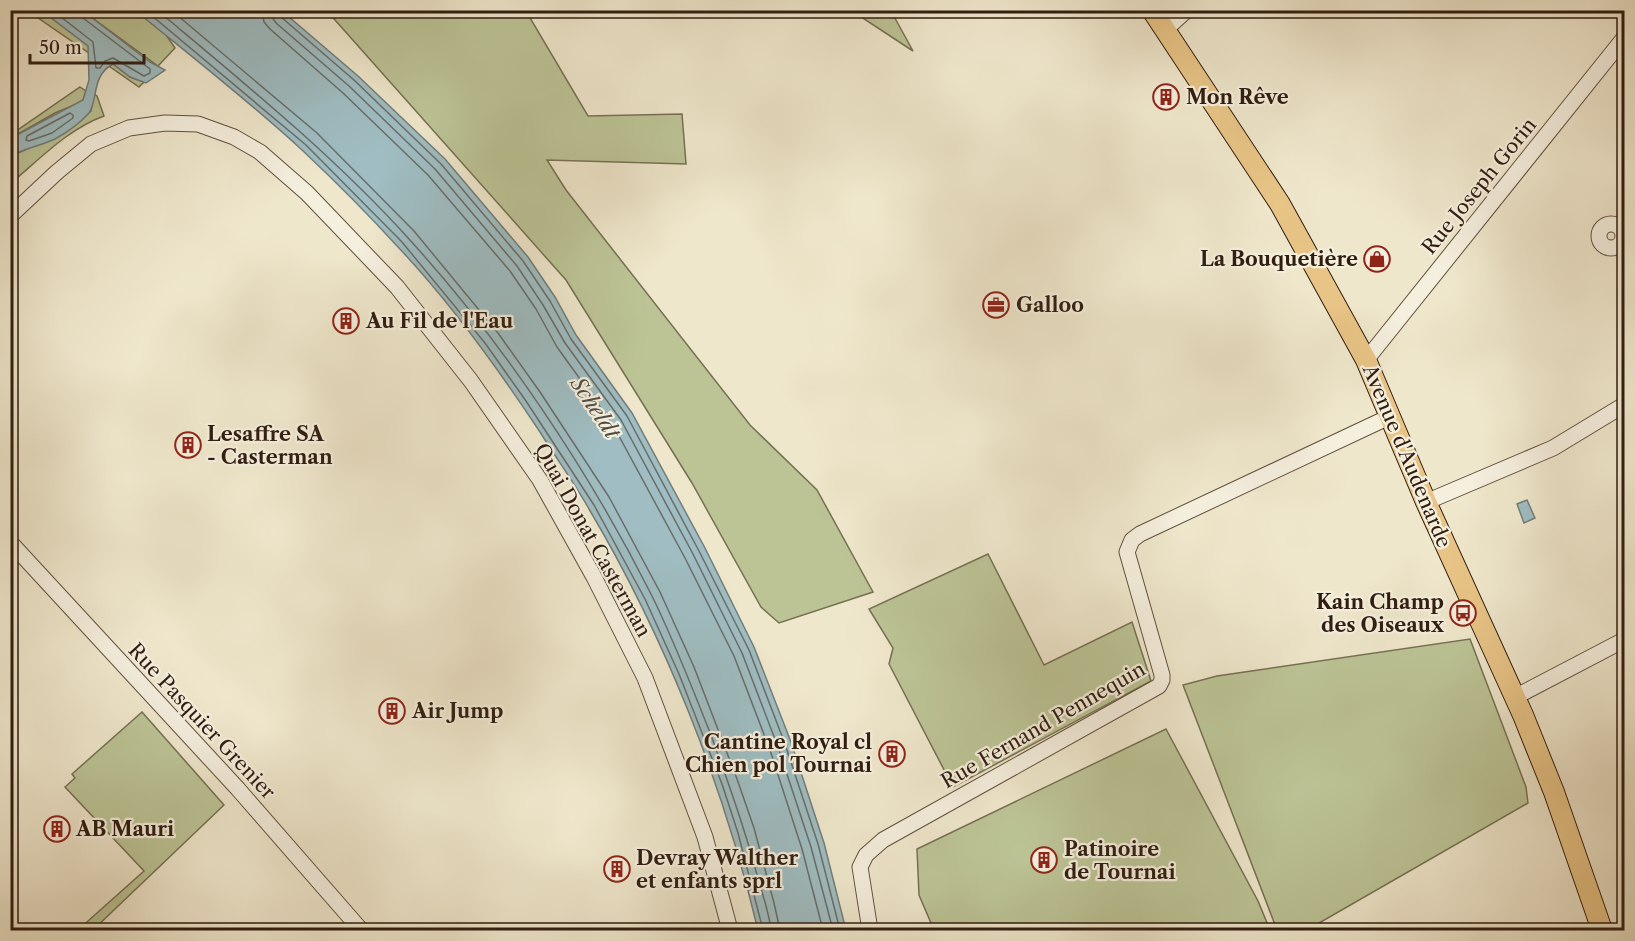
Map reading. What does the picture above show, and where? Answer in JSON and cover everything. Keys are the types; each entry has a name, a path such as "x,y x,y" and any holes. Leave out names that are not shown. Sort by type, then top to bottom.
{"main road":[{"name":"Avenue d'Audenarde","path":"1152,10 1280,204 1366,360 1426,502 1515,697 1554,792 1602,930"}],"street":[{"path":"1165,30 1186,10"},
{"name":"Rue Joseph Gorin","path":"1366,360 1624,38"},
{"name":"Quai Donat Casterman","path":"10,216 91,144 129,128 165,123 198,124 234,137 260,152 307,193 397,287 471,381 540,480 594,577 645,678 705,837 730,930"},
{"path":"1608,224 1623,229 1622,250 1610,249 1599,242 1598,234 1602,227 1608,224"},
{"path":"1426,502 1553,448 1624,405"},
{"name":"Rue Fernand Pennequin","path":"870,930 860,867 866,855 883,840 1159,686 1162,675 1127,552 1132,540 1140,534 1389,417"},
{"name":"Rue Pasquier Grenier","path":"10,542 238,789 361,930"},
{"path":"1515,697 1624,640"}],"green space":[{"path":"28,11 42,11 89,46 89,53"},
{"path":"83,11 136,11 166,35 175,48 158,66"},
{"path":"327,11 526,11 588,116 682,114 686,164 547,160 566,190 750,425 817,490 873,592 779,623 761,607 692,483 566,280"},
{"path":"852,11 891,11 913,51"},
{"path":"113,64 130,77 144,82 139,87 109,66"},
{"path":"80,87 86,91 83,100 79,103 55,113 11,138 10,126 16,131"},
{"path":"94,94 97,96 104,116 66,137 11,183 11,156 36,145 91,111"},
{"path":"988,554 1044,665 1132,622 1151,681 953,787 889,664 893,648 869,609"},
{"path":"1470,639 1526,787 1528,803 1307,930 1277,930 1183,685 1217,676"},
{"path":"142,712 224,805 93,930 78,930 144,871 65,787 75,778 72,774"},
{"path":"1166,729 1258,901 1270,930 934,930 919,895 917,849"}],"water":[{"path":"42,11 83,11 150,62 165,70 146,83 130,77 113,64 106,69 98,81 89,113 55,139 11,156 11,138 83,100 89,80 88,46"},
{"name":"Scheldt","path":"136,11 282,11 358,76 445,159 528,257 555,297 576,335 632,413 705,548 754,647 791,742 824,843 846,930 758,930 728,821 667,661 617,558 589,509 524,408 455,313 418,268 363,210 282,132"},
{"path":"1527,500 1535,518 1524,523 1517,504"}],"place":[{"name":"Mon Rêve","path":"1166,97"},
{"name":"La Bouquetière","path":"1377,259"},
{"name":"Galloo","path":"996,305"},
{"name":"Au Fil de l'Eau","path":"346,321"},
{"name":"Lesaffre SA - Casterman","path":"188,445"},
{"name":"Kain Champ des Oiseaux","path":"1463,613"},
{"name":"Air Jump","path":"392,711"},
{"name":"Cantine Royal cl Chien pol Tournai","path":"892,754"},
{"name":"AB Mauri","path":"57,829"},
{"name":"Patinoire de Tournai","path":"1044,860"},
{"name":"Devray Walther et enfants sprl","path":"617,869"}]}
